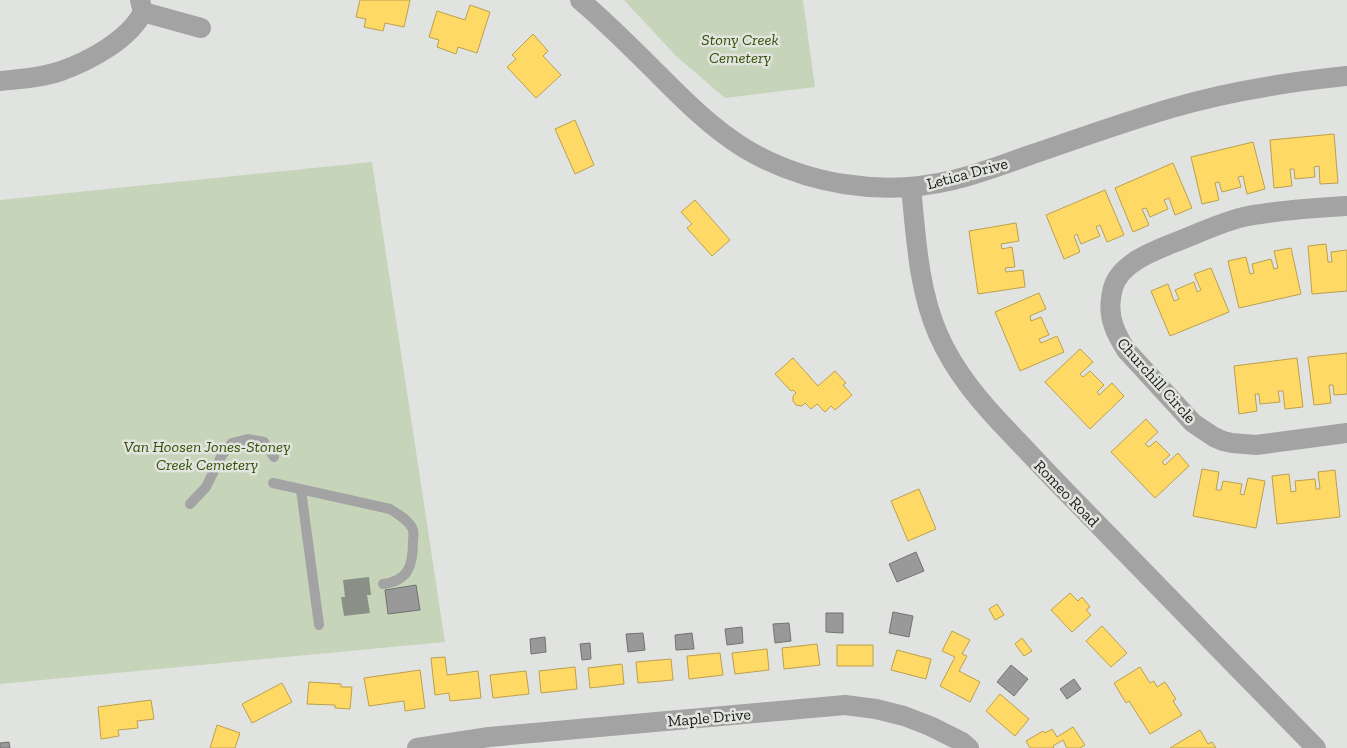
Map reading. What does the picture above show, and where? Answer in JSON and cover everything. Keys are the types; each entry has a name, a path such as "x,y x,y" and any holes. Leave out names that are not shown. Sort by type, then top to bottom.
{"street":[{"name":"Letica Drive","path":"580,0 702,117 728,137 774,163 806,175 866,187 911,187 969,176 1202,99 1255,88 1347,76"},
{"path":"0,81 32,78 53,73 86,61 113,44 138,22 141,6 201,28"},
{"name":"Romeo Road","path":"911,187 920,268 926,300 938,334 952,363 967,385 1063,489 1316,748"},
{"name":"Churchill Circle","path":"1347,206 1246,217 1167,246 1143,256 1121,273 1113,287 1110,303 1113,327 1126,350 1193,423 1214,437 1232,443 1256,445 1347,433"},
{"name":"Maple Drive","path":"417,748 489,737 846,705 876,708 904,716 930,726 962,742 969,748"}],"lane":[{"path":"190,504 206,487 222,455 232,443 248,439 264,442 274,457"},
{"path":"273,483 390,509 404,519 413,530 413,555 406,574 394,583 383,584"},
{"path":"301,490 319,625"}],"green space":[{"name":"Stony Creek Cemetery","path":"624,0 803,0 815,87 725,98 676,56"},
{"name":"Van Hoosen Jones-Stoney Creek Cemetery","path":"372,162 445,642 0,684 0,200"}],"building: Homes":[{"path":"360,0 410,0 404,27 385,23 383,31 364,27 366,19 356,17"},
{"path":"470,5 490,12 477,53 458,47 456,54 437,47 439,40 429,37 437,11 465,20"},
{"path":"533,34 548,51 543,56 561,75 536,98 507,67 516,59 512,55"},
{"path":"575,120 594,165 575,174 555,129"},
{"path":"1334,134 1338,183 1320,184 1319,166 1314,167 1315,177 1295,179 1294,169 1290,169 1292,186 1274,188 1270,140"},
{"path":"1253,142 1265,189 1247,194 1243,176 1238,177 1241,187 1222,192 1219,182 1215,183 1219,200 1202,204 1191,157"},
{"path":"1173,163 1192,208 1175,215 1169,198 1164,200 1168,209 1150,217 1146,208 1142,209 1149,225 1133,232 1115,188"},
{"path":"1105,190 1124,235 1107,242 1100,225 1096,227 1100,236 1081,244 1077,234 1074,236 1080,252 1064,259 1046,215"},
{"path":"695,200 730,240 712,256 687,228 692,224 681,212"},
{"path":"1016,223 1019,241 1001,244 1002,249 1012,247 1015,267 1005,268 1006,272 1023,270 1025,287 978,294 969,231"},
{"path":"1326,244 1328,262 1332,262 1331,252 1347,250 1347,291 1312,294 1308,246"},
{"path":"1291,248 1301,294 1239,308 1228,261 1246,257 1250,274 1254,273 1252,264 1271,259 1274,269 1278,268 1274,251"},
{"path":"1211,268 1229,312 1170,336 1151,291 1168,284 1174,301 1179,299 1175,290 1194,282 1197,292 1201,290 1194,274"},
{"path":"1039,293 1046,309 1030,316 1031,321 1041,317 1049,335 1039,339 1041,343 1057,336 1064,352 1020,371 995,312"},
{"path":"1080,349 1093,362 1080,374 1083,377 1090,371 1104,385 1097,392 1099,395 1112,383 1124,396 1090,429 1045,382"},
{"path":"1347,353 1347,394 1334,395 1333,385 1329,385 1331,403 1314,405 1308,357"},
{"path":"793,358 818,386 835,371 846,383 843,385 852,395 835,410 831,406 825,412 817,404 811,409 805,403 802,406 796,405 793,401 793,396 796,393 793,390 791,391 775,374"},
{"path":"1297,358 1303,407 1285,409 1283,391 1278,391 1280,402 1260,404 1259,394 1255,394 1257,411 1239,414 1234,366"},
{"path":"1146,419 1158,432 1145,444 1149,447 1156,441 1170,455 1162,462 1165,465 1178,453 1189,466 1155,498 1111,452"},
{"path":"1202,469 1219,472 1216,490 1221,490 1223,481 1242,484 1240,494 1244,495 1248,478 1265,481 1256,528 1193,516"},
{"path":"1335,470 1340,517 1277,524 1272,476 1289,474 1291,492 1296,491 1295,481 1315,479 1316,489 1320,489 1318,472"},
{"path":"919,489 936,529 908,541 891,501"},
{"path":"1070,593 1078,601 1082,597 1090,607 1086,610 1091,615 1072,632 1051,610"},
{"path":"997,604 1004,615 995,620 989,609"},
{"path":"1102,626 1127,653 1111,667 1086,641"},
{"path":"952,631 970,640 962,654 967,656 959,671 980,682 970,702 940,686 955,657 942,651"},
{"path":"1022,638 1032,651 1024,656 1015,644"},
{"path":"817,644 820,665 784,669 782,648"},
{"path":"837,645 873,645 873,666 837,666"},
{"path":"767,649 769,670 735,674 732,653"},
{"path":"897,650 931,659 926,679 891,670"},
{"path":"720,653 723,675 689,679 687,656"},
{"path":"445,657 447,675 478,671 481,698 450,701 449,693 435,695 431,658"},
{"path":"671,659 673,680 638,683 636,662"},
{"path":"622,664 624,684 590,688 588,668"},
{"path":"575,667 577,689 541,693 539,671"},
{"path":"1140,667 1150,683 1154,681 1157,687 1165,682 1176,699 1173,701 1182,715 1150,734 1129,701 1126,703 1114,683"},
{"path":"420,670 425,708 405,711 404,701 369,706 364,678"},
{"path":"526,671 529,694 493,698 490,675"},
{"path":"309,682 341,684 341,687 352,687 350,709 335,708 335,705 307,704"},
{"path":"282,683 292,702 252,723 242,704"},
{"path":"1000,694 1029,719 1015,736 986,711"},
{"path":"151,700 154,719 137,721 138,728 118,730 119,736 101,739 98,707"},
{"path":"217,725 240,733 235,748 210,748"},
{"path":"1073,727 1085,745 1080,748 1067,748 1063,740 1053,746 1054,748 1030,748 1026,741 1043,731 1045,733 1052,729 1057,737"},
{"path":"1200,730 1208,744 1212,742 1216,748 1170,748"}],"building: Industry":[{"path":"916,552 924,571 897,582 889,564"},
{"path":"416,585 420,610 388,614 385,590"},
{"path":"893,612 913,616 909,637 889,633"},
{"path":"826,613 843,613 843,633 826,632"},
{"path":"789,623 791,641 775,643 773,624"},
{"path":"742,627 743,643 727,645 725,629"},
{"path":"643,633 645,650 628,652 626,634"},
{"path":"692,633 694,649 676,650 675,635"},
{"path":"545,637 546,652 531,654 530,639"},
{"path":"590,643 591,659 582,660 580,644"},
{"path":"1011,665 1028,679 1014,696 997,682"},
{"path":"1074,679 1081,689 1067,699 1060,689"},
{"path":"9,742 10,748 0,748 0,743"}],"building: Other":[{"path":"369,577 371,595 367,595 370,613 344,616 341,597 345,597 343,580"}]}
